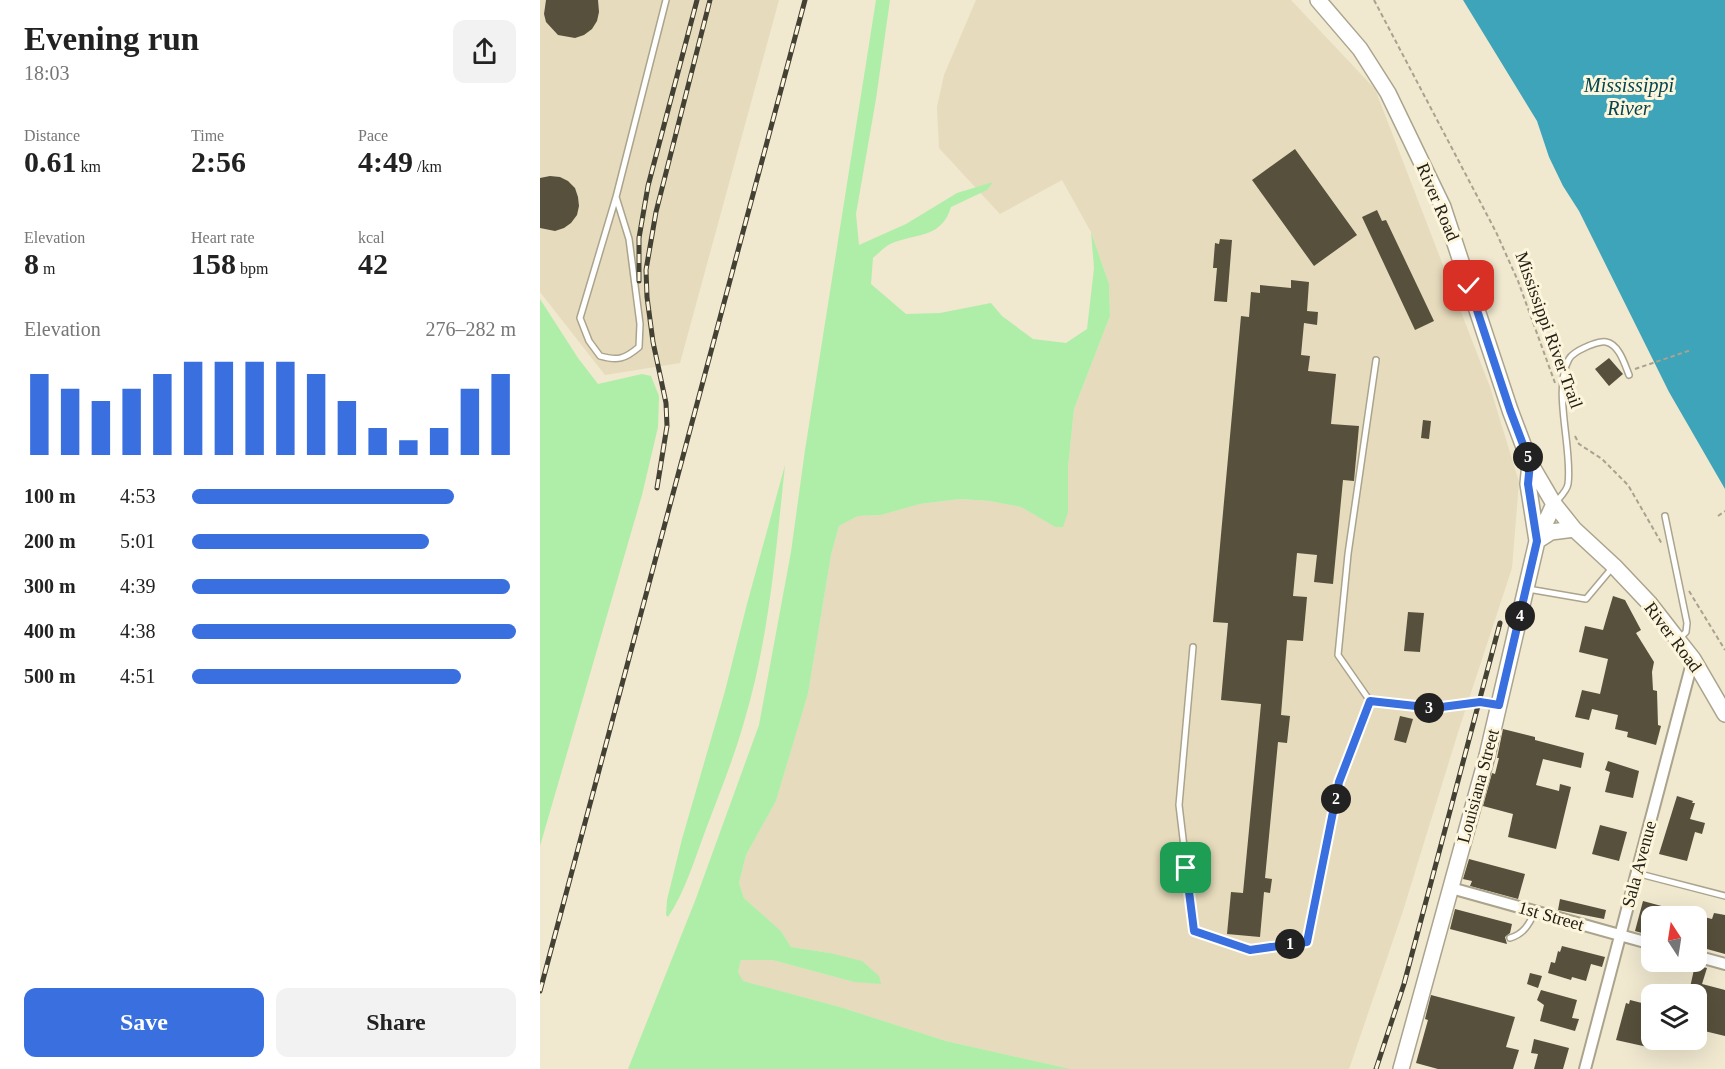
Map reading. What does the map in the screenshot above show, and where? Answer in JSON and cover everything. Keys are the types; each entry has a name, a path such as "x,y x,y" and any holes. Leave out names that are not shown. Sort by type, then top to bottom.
{"main road":[{"name":"River Road","path":"1318,0 1360,48 1388,93 1443,207 1507,401 1530,463 1554,504 1574,529 1650,604 1693,659 1725,714"},
{"path":"1530,463 1528,484 1537,541 1551,532 1574,529"},
{"name":"Louisiana Street","path":"1403,1069 1499,705 1537,541 1554,504"}],"street":[{"name":"Sala Avenue","path":"1585,1069 1693,659"},
{"name":"1st Street","path":"1451,888 1641,941"},
{"path":"1707,959 1725,964"}],"lane":[{"path":"616,197 629,239 640,324 639,347 628,357 611,359 600,356 589,341 580,318 616,197 666,0"},
{"path":"1554,504 1568,487 1569,473 1563,407 1564,376 1569,358 1579,350 1598,342 1606,342 1619,353 1629,375"},
{"path":"1376,360 1348,554 1338,655 1370,701 1434,708 1480,702 1499,705"},
{"path":"1665,516 1687,623 1686,632 1678,640"},
{"path":"1526,589 1586,599 1614,566"},
{"path":"1193,647 1179,806 1194,931 1250,950 1307,942 1339,782 1370,701"},
{"path":"1636,873 1725,896"},
{"path":"1510,938 1528,926 1535,912"}],"path":[{"name":"Mississippi River Trail","path":"1374,0 1496,231 1518,281 1556,386"},
{"path":"1635,369 1691,350"},
{"name":"Mississippi River Trail","path":"1571,430 1579,444 1602,459 1628,485 1665,550"},
{"path":"1718,516 1725,511"},
{"path":"1688,589 1725,650"}],"shaded area":[{"path":"540,0 779,0 680,363 605,375 540,292"},
{"path":"976,0 1291,0 1375,89 1490,387 1519,482 1512,568 1402,914 1349,1069 1071,1069 946,1041 840,1007 742,981 738,972 741,960 772,960 854,982 830,953 791,947 781,931 744,898 739,883 746,855 776,801 808,694 831,555 839,526 858,516 881,515 920,504 960,499 1021,507 1055,527 1068,512 1068,468 1074,409 1110,316 1109,284 1091,232 1062,180 1000,214 939,148 937,107 944,75"}],"green space":[{"path":"876,0 890,0 856,214 859,245 906,224 957,193 993,182 987,190 951,207 947,217 936,229 892,243 883,249 873,258 871,284 906,314 940,313 991,303 1002,316 1033,339 1066,343 1087,329 1094,268 1091,232 1109,284 1110,316 1074,409 1068,468 1068,512 1063,527 1055,527 1021,507 960,499 920,504 881,515 858,516 839,526 831,555 808,694 776,801 746,855 739,883 744,898 781,931 791,947 862,961 879,976 881,984 854,982 772,960 741,960 738,972 743,981 840,1007 946,1041 1071,1069 628,1069 695,901 759,725 791,552"},
{"path":"540,299 578,358 598,384 642,374 651,376 659,396 658,427 642,495 540,846"},
{"path":"785,465 771,594 753,691 736,749 694,863 680,897 668,917 666,915 667,900 682,839 725,691"}],"water":[{"name":"Mississippi River","path":"1463,0 1725,0 1725,489 1669,392 1579,211 1563,186 1549,157 1537,121"}],"building":[{"path":"546,0 598,0 597,21 584,35 575,38 558,35 546,22 544,14"},
{"path":"1295,149 1357,235 1314,266 1252,180"},
{"path":"560,177 575,188 579,206 577,215 571,223 555,231 540,228 540,178"},
{"path":"1377,210 1382,221 1386,220 1434,321 1415,330 1362,217"},
{"path":"1220,239 1232,240 1227,302 1214,301 1217,268 1213,268 1215,243 1219,244"},
{"path":"1291,280 1309,282 1307,311 1318,312 1317,325 1304,323 1301,355 1310,356 1308,371 1336,374 1331,424 1359,426 1354,481 1343,480 1333,584 1314,582 1317,555 1297,553 1293,596 1307,597 1303,641 1287,640 1281,715 1290,716 1287,743 1278,742 1265,878 1272,879 1270,893 1264,892 1260,937 1227,934 1231,892 1243,893 1261,704 1221,700 1228,623 1213,622 1241,316 1249,317 1251,292 1260,293 1260,285 1291,288"},
{"path":"1609,358 1623,374 1609,386 1595,369"},
{"path":"1423,420 1431,421 1429,439 1421,438"},
{"path":"1613,596 1625,600 1641,630 1636,633 1654,662 1653,690 1657,691 1658,725 1661,726 1656,745 1627,737 1628,732 1615,729 1618,715 1592,709 1589,720 1575,717 1582,690 1600,694 1608,659 1579,652 1585,626 1603,630"},
{"path":"1408,612 1424,613 1420,652 1404,651"},
{"path":"1400,716 1413,719 1406,743 1394,740"},
{"path":"1503,729 1584,753 1581,768 1543,759 1536,785 1559,791 1560,784 1571,787 1556,849 1508,837 1513,814 1483,806 1492,773 1495,774"},
{"path":"1608,761 1639,771 1633,798 1605,792 1610,772 1605,770"},
{"path":"1677,796 1695,803 1690,819 1705,823 1702,834 1695,832 1687,861 1659,854"},
{"path":"1600,825 1627,832 1619,861 1592,854"},
{"path":"1469,859 1525,874 1518,899 1470,886 1472,881 1463,879"},
{"path":"1560,899 1606,910 1604,919 1558,910"},
{"path":"1643,901 1661,906 1642,906"},
{"path":"1641,908 1641,933 1635,931"},
{"path":"1455,909 1512,924 1510,933 1505,937 1507,944 1450,929"},
{"path":"1714,913 1725,915 1725,954 1707,949 1707,918 1712,919"},
{"path":"1562,946 1605,957 1602,967 1591,964 1586,981 1572,977 1571,980 1548,973 1551,962 1555,963"},
{"path":"1693,972 1706,972 1702,984 1691,984"},
{"path":"1530,973 1542,976 1538,988 1527,984"},
{"path":"1707,985 1725,990 1725,1036 1707,1032"},
{"path":"1541,990 1577,1000 1572,1018 1579,1019 1575,1031 1540,1021 1544,1005 1537,1000"},
{"path":"1431,995 1515,1017 1506,1047 1519,1050 1513,1069 1438,1069 1416,1063 1428,1020 1425,1019"},
{"path":"1630,1000 1641,1003 1641,1046 1616,1040 1626,1003 1629,1004"},
{"path":"1534,1039 1569,1048 1563,1069 1534,1069 1538,1054 1531,1053"}],"railway":[{"path":"639,281 639,238 648,186 697,0"},
{"path":"657,488 667,426 666,403 653,342 646,270 656,212 710,0"},
{"path":"540,991 805,0"},
{"path":"1376,1069 1404,984 1500,623"}],"route":[{"path":"1186,868 1194,931 1250,950 1307,942 1339,782 1370,701 1434,708 1480,702 1499,705 1537,541 1528,484 1530,463 1469,286"}]}
